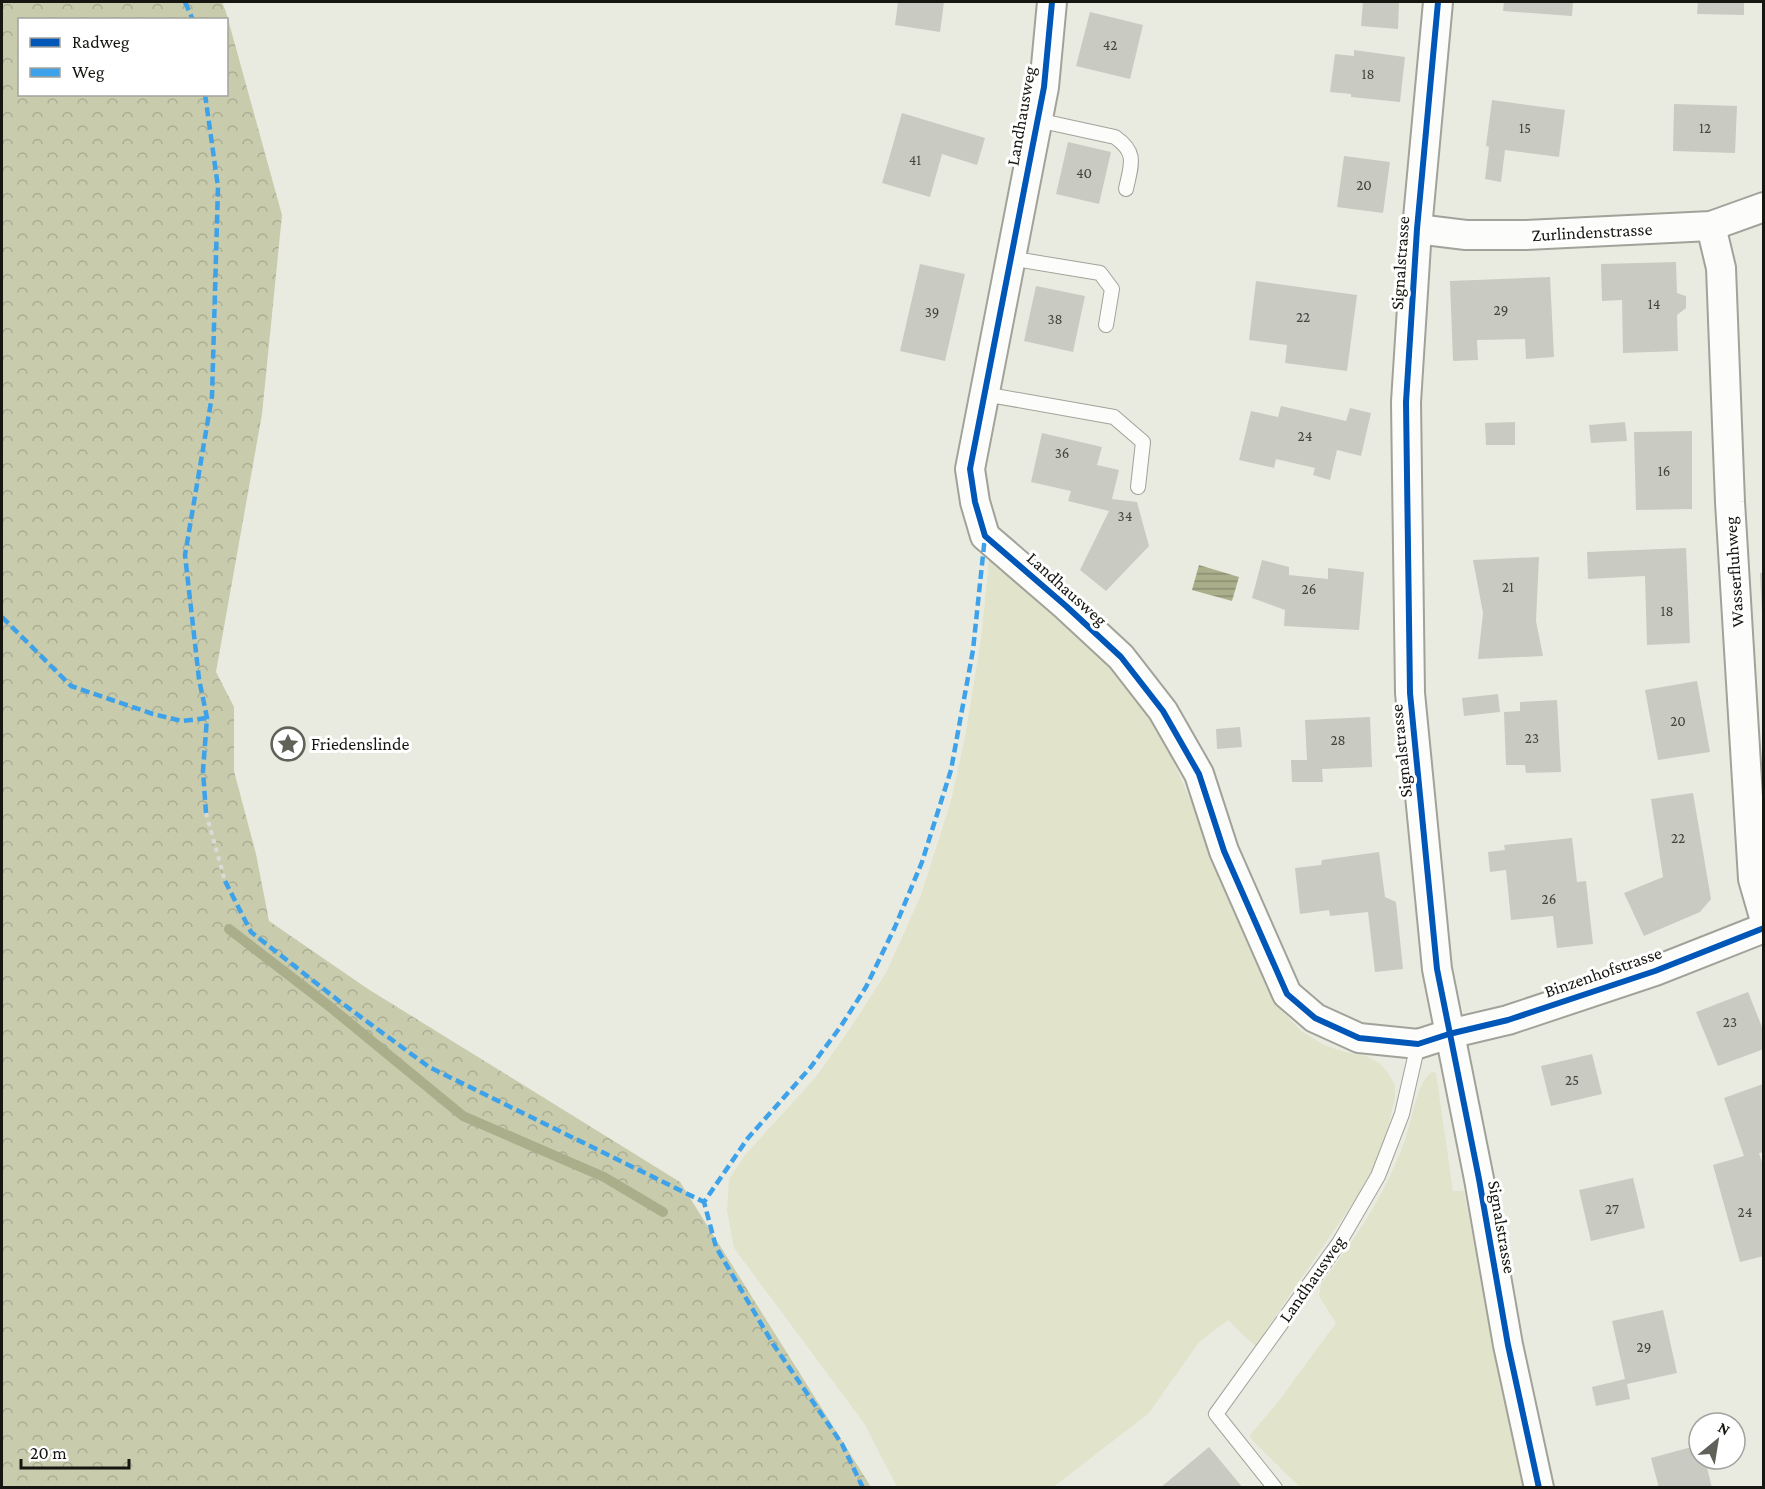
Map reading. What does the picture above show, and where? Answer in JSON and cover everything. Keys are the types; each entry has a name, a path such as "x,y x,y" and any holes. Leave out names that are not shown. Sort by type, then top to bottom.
{"street":[{"name":"Landhausweg","path":"1052,2 1044,87 1009,258 970,469 975,502 984,536 1066,606 1121,657 1163,711 1199,774 1224,851 1287,994 1315,1018 1359,1038 1418,1044 1449,1034"},
{"name":"Signalstrasse","path":"1438,2 1417,229 1406,402 1410,693 1437,969 1479,1179 1508,1345 1539,1488"},
{"name":"Zurlindenstrasse","path":"1417,229 1466,235 1526,235 1712,226 1764,207"},
{"name":"Wasserfluhweg","path":"1712,226 1721,268 1730,502 1753,879 1764,917"},
{"name":"Binzenhofstrasse","path":"1449,1034 1508,1020 1655,971 1764,928"}],"lane":[{"path":"1037,120 1115,137 1125,144 1131,153 1132,162 1125,189"},
{"path":"1009,258 1100,273 1112,289 1106,325"},
{"path":"984,394 1114,417 1143,442 1138,487"},
{"name":"Landhausweg","path":"1275,1488 1215,1414 1339,1243 1378,1176 1402,1114 1418,1044"}],"path":[{"path":"206,813 225,881"}],"shaded area":[{"path":"1000,558 1129,684 1165,742 1208,841 1245,939 1270,994 1282,1011 1301,1031 1324,1045 1366,1056 1379,1063 1395,1085 1395,1098 1379,1156 1359,1194 1255,1346 1228,1320 1199,1342 1149,1413 1052,1488 897,1487 864,1423 734,1248 727,1211 729,1179 745,1155 816,1077 851,1027 886,973 921,895 951,801 965,737 981,639 989,561"},
{"path":"1199,565 1239,577 1232,601 1192,590"},
{"path":"1432,1072 1436,1073 1453,1191 1464,1191 1493,1340 1526,1487 1300,1487 1252,1440 1250,1435 1275,1406 1336,1323 1319,1296 1321,1284 1358,1233 1389,1179 1405,1140 1418,1093"}],"green space":[{"path":"2,2 222,2 226,12 228,18 18,18 18,96 228,96 228,19 282,215 262,414 216,672 234,707 234,771 256,854 269,921 368,989 680,1182 871,1487 2,1487"}],"building":[{"path":"898,2 944,2 940,32 895,25"},
{"path":"1363,2 1399,2 1398,29 1361,26"},
{"path":"1504,2 1573,2 1572,16 1503,11"},
{"path":"1698,2 1744,2 1744,15 1697,14"},
{"path":"1090,12 1143,25 1130,79 1076,66"},
{"path":"1354,50 1405,57 1400,102 1351,97 1351,94 1330,92 1335,54 1354,56"},
{"path":"1492,100 1565,110 1559,157 1505,150 1501,182 1485,179 1489,147 1486,146"},
{"path":"1674,104 1737,106 1735,153 1673,151"},
{"path":"902,113 985,138 977,165 942,154 930,197 882,183"},
{"path":"1068,142 1111,152 1099,204 1056,194"},
{"path":"1344,156 1390,162 1383,213 1337,207"},
{"path":"1676,262 1677,293 1686,296 1686,308 1677,315 1678,351 1623,353 1622,300 1602,301 1601,264"},
{"path":"920,264 965,274 945,361 900,351"},
{"path":"1550,277 1554,357 1526,359 1525,339 1477,340 1478,360 1453,361 1450,281"},
{"path":"1256,281 1357,295 1347,371 1285,363 1287,345 1249,340"},
{"path":"1036,286 1085,296 1073,352 1024,341"},
{"path":"1281,406 1346,421 1350,408 1371,413 1361,456 1337,450 1330,480 1313,475 1315,468 1276,459 1274,468 1239,460 1251,411 1278,417"},
{"path":"1515,422 1515,445 1486,445 1485,423"},
{"path":"1625,422 1627,441 1591,443 1589,425"},
{"path":"1692,431 1692,509 1636,510 1634,432"},
{"path":"1042,433 1102,447 1097,465 1119,470 1112,499 1137,502 1149,546 1106,591 1080,570 1109,511 1068,501 1071,491 1031,482"},
{"path":"1686,548 1690,643 1647,645 1645,576 1588,579 1587,552"},
{"path":"1539,557 1536,621 1543,656 1478,659 1483,613 1473,560"},
{"path":"1262,560 1289,567 1289,575 1328,579 1328,568 1364,572 1359,630 1284,626 1285,610 1252,598"},
{"path":"1760,573 1764,573 1764,614 1762,614"},
{"path":"1697,681 1710,752 1658,760 1645,690"},
{"path":"1498,694 1500,712 1464,716 1462,698"},
{"path":"1557,700 1561,772 1526,773 1525,765 1506,765 1504,712 1520,711 1520,702"},
{"path":"1370,717 1372,767 1322,769 1323,782 1292,782 1291,760 1307,760 1305,720"},
{"path":"1240,727 1242,747 1217,749 1216,729"},
{"path":"1693,793 1711,899 1700,912 1644,936 1624,893 1663,877 1651,799"},
{"path":"1572,838 1577,882 1586,881 1593,944 1557,948 1553,916 1511,920 1506,870 1490,872 1488,852 1505,850 1504,845"},
{"path":"1379,852 1385,897 1396,902 1403,969 1375,972 1368,912 1330,916 1329,910 1300,914 1295,868 1321,865 1322,860"},
{"path":"1748,992 1764,1032 1764,1049 1718,1066 1696,1012"},
{"path":"1592,1054 1602,1094 1551,1106 1541,1066"},
{"path":"1763,1084 1764,1152 1759,1153 1764,1168 1764,1256 1740,1262 1713,1165 1744,1156 1724,1098"},
{"path":"1633,1178 1645,1228 1591,1241 1579,1190"},
{"path":"1663,1310 1677,1373 1627,1384 1630,1399 1596,1406 1592,1387 1625,1379 1612,1321"},
{"path":"1209,1447 1243,1488 1160,1488"},
{"path":"1687,1448 1687,1471 1708,1471 1712,1488 1659,1488 1651,1458"}],"waterway":[{"path":"229,929 329,1006 463,1116 604,1177 663,1212"}],"marked path":[{"path":"185,2 192,18"},
{"path":"205,96 218,187 212,396 185,555 199,679 207,718 203,771 206,813"},
{"path":"863,1488 842,1444 773,1344 716,1247 704,1202 748,1138 810,1068 841,1026 866,987 895,927 922,862 951,770 973,650 985,536"},
{"path":"2,617 71,686 153,714 182,721 207,718"},
{"path":"225,881 251,932 429,1067 704,1202"}],"cycle path":[{"path":"1052,2 1044,87 970,469 975,502 985,536 1121,657 1163,711 1199,774 1224,851 1287,994 1315,1018 1359,1038 1418,1044 1508,1020 1655,971 1764,928"},
{"path":"1438,2 1417,229 1406,402 1410,693 1437,969 1479,1179 1508,1345 1539,1488"}],"place":[{"name":"Friedenslinde","path":"288,744"}]}
